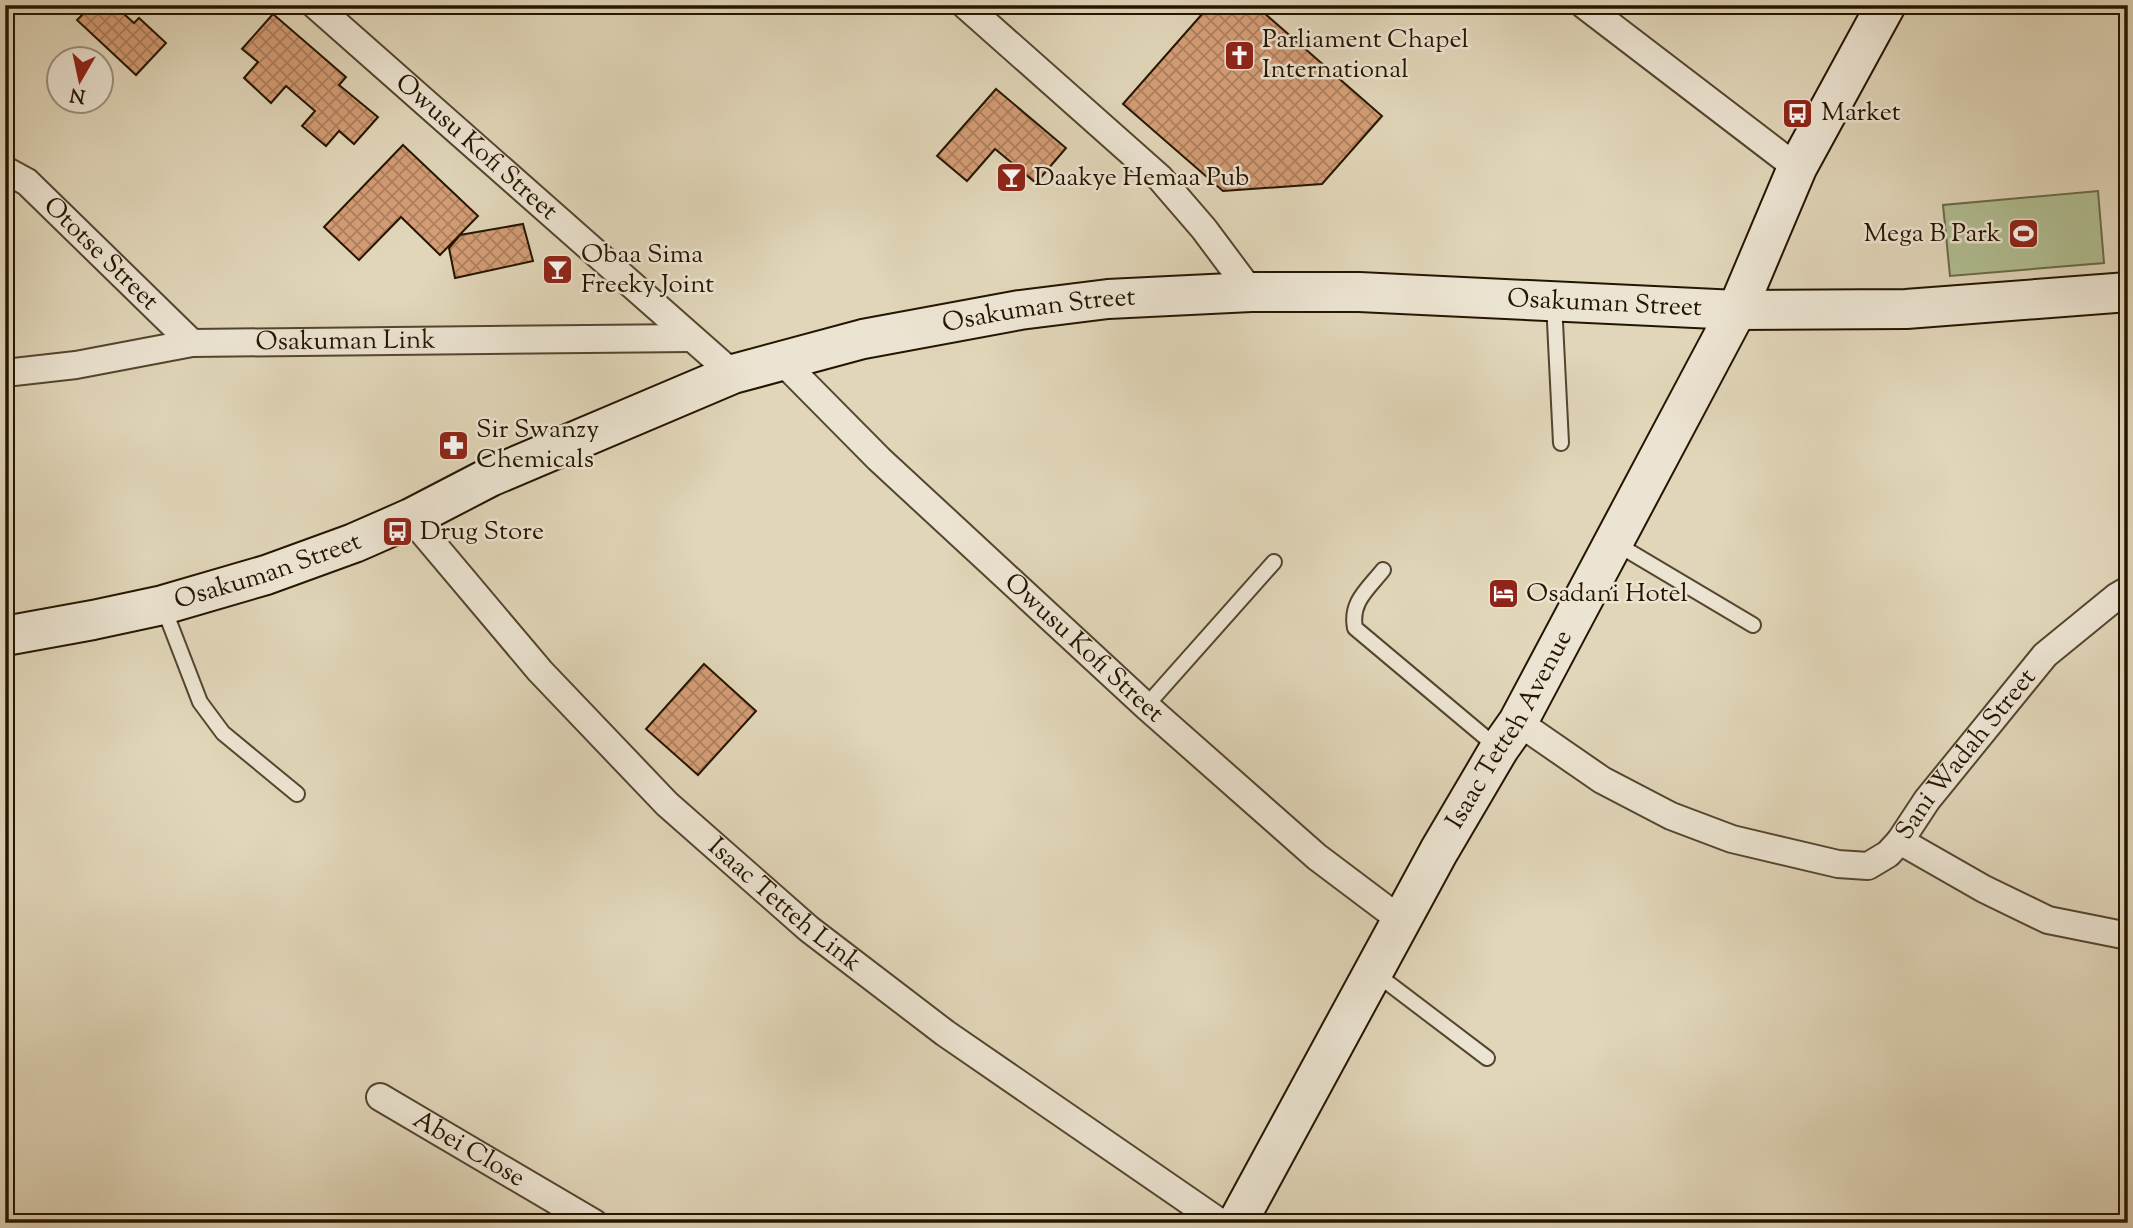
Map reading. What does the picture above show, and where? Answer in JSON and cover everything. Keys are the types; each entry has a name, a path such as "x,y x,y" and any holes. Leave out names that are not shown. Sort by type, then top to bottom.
{"street":[{"name":"Owusu Kofi Street","path":"315,5 733,374"},
{"path":"965,5 1160,178 1204,229 1251,292"},
{"path":"1584,5 1797,169"},
{"name":"Isaac Tetteh Avenue","path":"1237,1223 1439,851 1508,735 1614,542 1737,310 1797,169 1886,5"},
{"name":"Ototse Street","path":"5,170 27,182 192,342"},
{"name":"Osakuman Street","path":"5,636 163,605 267,575 354,543 411,518 490,477 733,374 863,339 1020,310 1108,299 1251,292 1359,292 1737,310 1906,309 2128,292"},
{"name":"Osakuman Link","path":"5,373 76,365 192,342 690,338"},
{"name":"Owusu Kofi Street","path":"781,360 879,459 1146,706 1317,857 1402,921"},
{"name":"Isaac Tetteh Link","path":"411,518 540,671 667,804 810,929 945,1033 1221,1223"},
{"name":"Sani Wadah Street","path":"2128,590 2045,655 1927,800 1900,841 1984,889 2048,920 2128,936"},
{"path":"1508,735 1671,816 1732,839 1838,864 1868,866 1888,854 1900,841"},
{"name":"Abei Close","path":"380,1097 594,1223"}],"lane":[{"path":"1554,300 1561,443"},
{"path":"1614,542 1753,625"},
{"path":"1146,706 1274,562"},
{"path":"1383,570 1356,604 1352,615 1355,628 1508,735"},
{"path":"163,605 200,702 223,733 297,794"},
{"path":"1374,972 1487,1058"}],"green space":[{"name":"Mega B Park","path":"2098,191 2104,263 1950,276 1943,205"}],"building":[{"path":"92,5 114,5 134,23 139,18 166,43 136,75 116,56 116,46 105,46 77,20"},
{"name":"Parliament Chapel International","path":"1210,5 1255,5 1382,116 1322,184 1223,191 1123,104"},
{"path":"273,14 346,77 339,85 378,117 354,144 339,131 326,146 302,126 315,111 286,86 271,103 244,78 258,62 242,49"},
{"path":"996,89 1066,148 1036,183 995,149 967,181 937,156"},
{"path":"403,145 478,216 440,255 401,217 359,260 324,227"},
{"path":"523,224 533,261 455,278 449,248 460,235"},
{"path":"704,664 756,711 698,775 646,729"}],"place":[{"name":"Parliament Chapel International","path":"1239,55"},
{"name":"Market","path":"1798,113"},
{"name":"Daakye Hemaa Pub","path":"1011,178"},
{"name":"Mega B Park","path":"2024,234"},
{"name":"Obaa Sima Freeky Joint","path":"558,270"},
{"name":"Sir Swanzy Chemicals","path":"453,445"},
{"name":"Drug Store","path":"397,532"},
{"name":"Osadani Hotel","path":"1503,594"}]}
